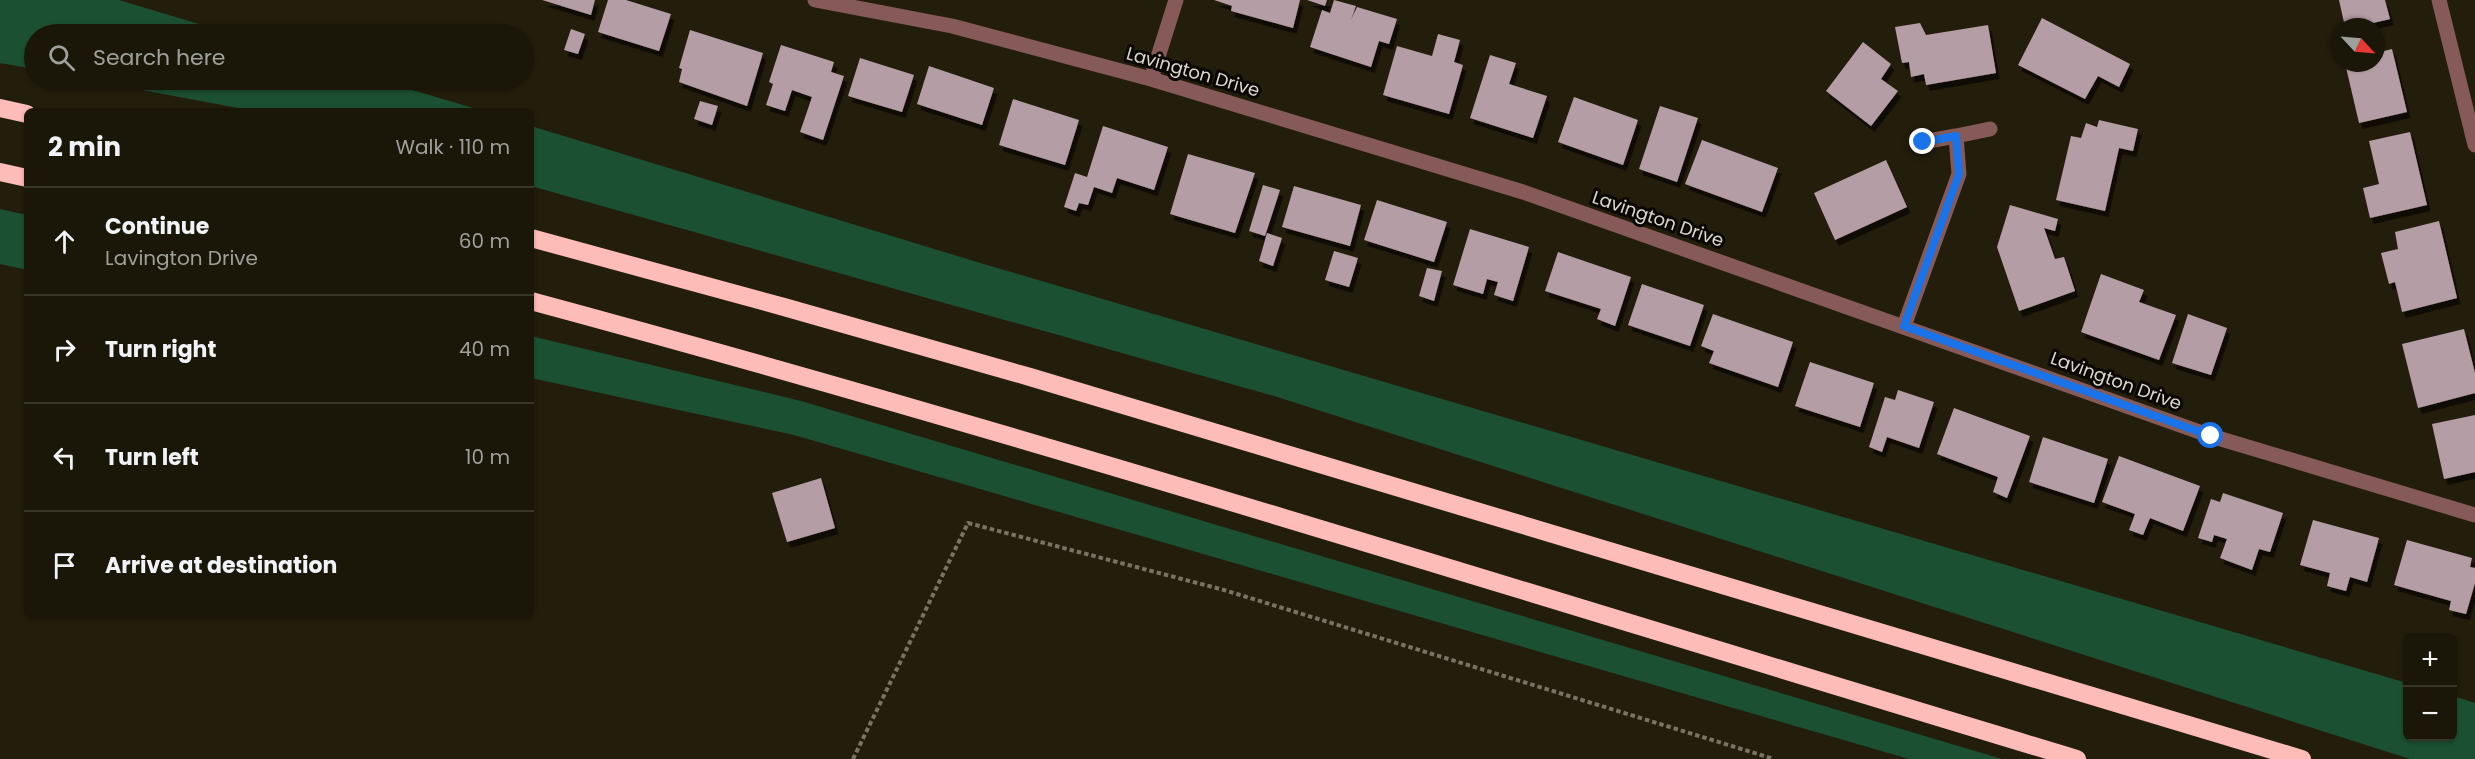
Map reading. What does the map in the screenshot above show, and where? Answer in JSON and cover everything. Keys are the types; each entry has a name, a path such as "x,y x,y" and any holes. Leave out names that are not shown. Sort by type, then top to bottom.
{"highway":[{"path":"0,108 24,113"},
{"path":"0,172 24,177"},
{"path":"534,239 795,310 1218,432 1864,629 2302,759"},
{"path":"534,302 748,360 1243,505 2077,759"}],"street":[{"name":"Lavington Drive","path":"815,0 952,26 1151,79 1523,192 2211,436 2475,515"},
{"path":"1151,79 1176,0"},
{"path":"2439,0 2475,146"},
{"path":"1923,142 1990,129"},
{"path":"1904,326 1959,174 1956,136"}],"path":[{"path":"853,759 968,523 1224,590 1774,759"}],"green space":[{"path":"0,0 119,0 199,24 24,24 24,67 0,63"},
{"path":"142,90 413,90 473,108 238,108"},
{"path":"534,127 977,262 2403,682 2403,741 2457,741 2457,697 2475,703 2475,759 2410,759 1274,396 534,187"},
{"path":"0,209 24,214 24,269 0,264"},
{"path":"534,337 801,401 2002,759 1909,759 794,435 534,379"}],"building":[{"path":"542,0 595,0 591,15"},
{"path":"608,0 626,0 671,14 659,51 598,32"},
{"path":"1214,0 1300,0 1293,28 1231,11 1232,6"},
{"path":"1307,0 1327,0 1325,6"},
{"path":"1334,0 1356,6 1351,20 1357,7 1397,19 1389,44 1379,41 1371,67 1310,47 1322,10 1330,13"},
{"path":"2339,0 2385,0 2390,19 2385,20 2385,18 2343,18"},
{"path":"2042,18 2130,64 2119,87 2098,76 2085,99 2018,65"},
{"path":"1920,23 1926,35 1988,25 1996,73 1926,85 1924,74 1911,77 1909,62 1902,63 1895,27"},
{"path":"571,29 585,34 578,54 564,50"},
{"path":"690,30 763,53 747,106 679,82 682,69 679,68"},
{"path":"1438,34 1460,40 1454,62 1463,65 1449,114 1383,95 1397,46 1432,56"},
{"path":"1863,42 1891,64 1881,79 1898,91 1871,126 1826,91"},
{"path":"781,45 834,62 831,72 844,76 823,140 800,132 812,97 792,90 785,111 766,105 773,84 769,82"},
{"path":"2392,49 2407,112 2359,123 2347,72 2385,72 2385,51"},
{"path":"1490,55 1516,63 1509,84 1547,96 1533,138 1470,118"},
{"path":"860,58 914,75 902,112 848,96"},
{"path":"929,66 994,88 982,125 917,104"},
{"path":"1574,97 1638,120 1623,165 1558,142"},
{"path":"1013,99 1079,120 1065,165 999,145"},
{"path":"700,101 718,106 712,125 694,119"},
{"path":"1660,106 1698,118 1677,182 1639,169"},
{"path":"2099,120 2138,129 2133,151 2119,148 2105,211 2056,200 2071,136 2081,138 2086,123 2097,127"},
{"path":"1103,126 1168,147 1154,190 1117,178 1112,193 1094,187 1088,205 1079,203 1076,211 1064,207 1075,173 1087,177"},
{"path":"2410,132 2427,205 2370,218 2363,188 2379,184 2369,141"},
{"path":"1702,140 1778,168 1762,212 1685,184"},
{"path":"1188,154 1255,173 1235,233 1170,214"},
{"path":"1886,160 1907,207 1835,240 1814,193"},
{"path":"1263,185 1280,190 1265,236 1249,231"},
{"path":"1294,186 1361,205 1350,246 1282,227"},
{"path":"1377,200 1447,222 1434,262 1364,240"},
{"path":"2010,205 2058,219 2055,231 2044,228 2055,259 2064,257 2075,291 2019,311 1997,247"},
{"path":"2439,221 2457,298 2402,312 2395,282 2389,284 2381,253 2398,249 2395,232"},
{"path":"1470,229 1529,247 1513,301 1494,295 1498,282 1487,279 1483,294 1453,285"},
{"path":"1267,233 1282,238 1273,266 1259,261"},
{"path":"1334,251 1358,258 1349,287 1325,280"},
{"path":"1558,252 1631,277 1615,326 1597,319 1601,309 1545,291"},
{"path":"1427,268 1442,271 1434,301 1419,296"},
{"path":"2101,274 2144,290 2139,302 2176,315 2159,360 2081,332"},
{"path":"1642,284 1704,305 1690,346 1628,325"},
{"path":"1713,314 1793,342 1778,387 1709,363 1714,351 1701,346"},
{"path":"2188,314 2227,328 2211,375 2172,363"},
{"path":"2464,329 2475,373 2475,393 2418,408 2402,344"},
{"path":"1810,362 1874,383 1860,427 1795,406"},
{"path":"1898,390 1934,402 1919,448 1887,437 1882,452 1869,447 1885,397 1895,400"},
{"path":"1954,408 2030,436 2007,498 1993,492 1998,477 1937,454"},
{"path":"2475,415 2475,472 2444,479 2432,424"},
{"path":"2043,437 2108,459 2094,503 2029,482"},
{"path":"2119,456 2200,486 2183,531 2150,518 2143,535 2129,530 2135,514 2102,502"},
{"path":"821,478 835,528 787,542 772,493"},
{"path":"2223,493 2283,513 2270,552 2259,549 2252,570 2220,558 2227,539 2214,535 2212,542 2198,538 2211,499 2220,502"},
{"path":"2313,520 2379,538 2367,582 2350,577 2346,591 2327,586 2330,573 2300,565"},
{"path":"2407,540 2472,558 2470,567 2475,568 2475,583 2466,614 2449,610 2451,601 2394,585"}],"route":[{"path":"1923,142 1956,136 1959,174 1904,326 2211,436"}]}
